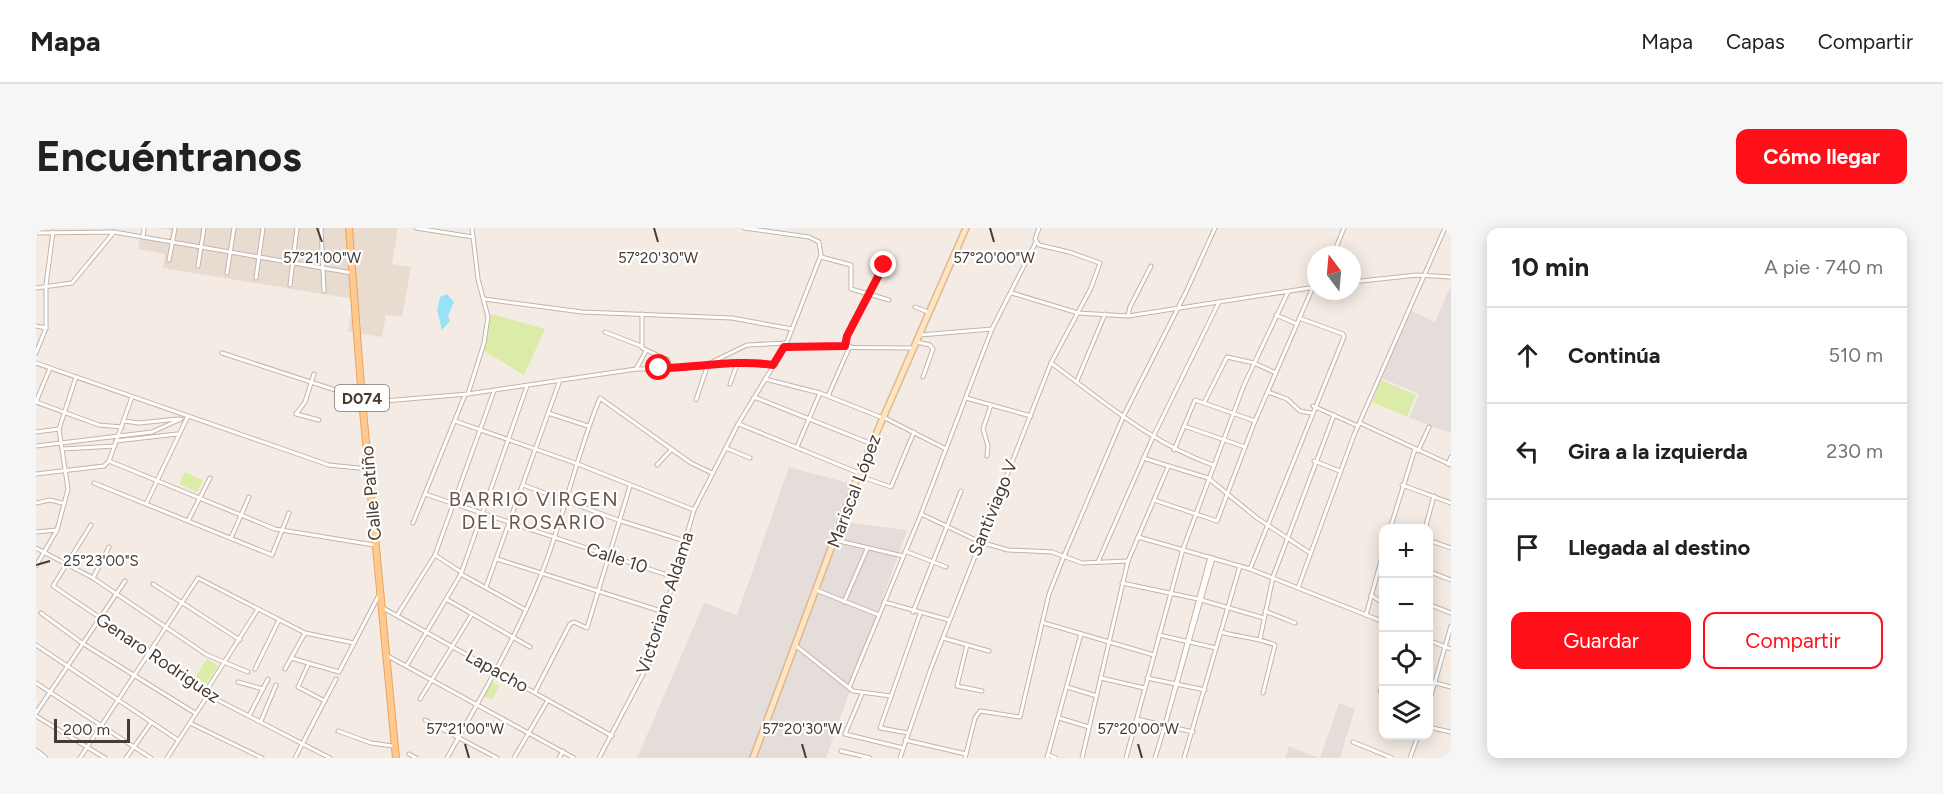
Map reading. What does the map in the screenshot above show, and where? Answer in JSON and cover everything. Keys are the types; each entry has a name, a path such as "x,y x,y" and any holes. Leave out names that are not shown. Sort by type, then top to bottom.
{"main road":[{"name":"Calle Patiño","path":"349,228 362,400 396,758"}],"street":[{"path":"143,237 144,228"},
{"path":"169,260 175,228"},
{"path":"198,266 204,228"},
{"path":"226,273 234,228"},
{"path":"256,278 263,228"},
{"path":"290,285 297,228"},
{"path":"321,228 324,291"},
{"path":"416,228 473,237"},
{"path":"413,523 467,394 488,322 472,228"},
{"path":"744,228 815,239 821,246 821,257 850,264 851,289 889,300"},
{"path":"782,228 782,233"},
{"name":"Mariscal López","path":"753,758 859,474 965,228"},
{"path":"849,688 921,514 944,448 992,329 1036,242 1039,228"},
{"path":"905,740 965,756 975,718 980,711 1020,717 1050,594 1064,556 1124,415 1215,228"},
{"path":"1337,246 1344,228"},
{"path":"1298,588 1359,424 1445,228"},
{"path":"36,232 114,232 354,273"},
{"path":"36,353 46,328 46,285 53,232"},
{"path":"36,288 72,283 114,232"},
{"name":"Santiviago V","path":"900,758 943,638 1051,363 1078,313 1100,263 1039,245 1036,242"},
{"name":"Victoriano Aldama","path":"599,758 646,671 694,510 738,424 785,345 821,257"},
{"path":"828,396 847,346 847,336 884,265"},
{"path":"1128,316 1130,307 1151,266"},
{"path":"1361,281 1425,275 1451,277"},
{"path":"1011,293 1078,313 1128,316 1178,306 1307,288"},
{"path":"1126,758 1170,594 1195,514 1233,412 1288,292"},
{"path":"484,299 582,312 732,318 792,329"},
{"path":"1154,500 1217,521 1255,421 1308,300"},
{"path":"1098,562 1143,458 1218,302"},
{"path":"1081,306 1089,313"},
{"path":"915,307 930,313"},
{"path":"641,346 642,314"},
{"path":"1077,381 1105,314"},
{"path":"1276,315 1296,324"},
{"path":"1250,569 1313,406 1344,335 1299,318"},
{"path":"36,326 46,328"},
{"path":"920,335 992,329"},
{"path":"604,332 641,346 646,351 668,360 670,368"},
{"path":"696,400 708,366 747,345 930,345 933,349 923,377"},
{"path":"636,369 646,351"},
{"path":"222,353 362,400 388,402 494,391 636,369 708,366 738,362 773,365"},
{"path":"1204,403 1227,357 1254,363 1276,373"},
{"path":"730,384 738,362"},
{"path":"36,363 185,417 329,465 369,469"},
{"path":"1051,363 1153,437 1174,450 1213,465"},
{"path":"50,368 36,402 99,425 122,427"},
{"path":"314,374 304,402 296,414 319,420"},
{"path":"36,566 57,530 62,503 68,489 60,429 76,377"},
{"path":"764,378 820,393 883,417 944,448"},
{"path":"486,587 560,380"},
{"path":"407,665 461,573 528,386"},
{"path":"397,615 435,555 482,430 494,391"},
{"path":"1268,392 1287,399 1300,411 1311,413"},
{"path":"797,447 820,393"},
{"path":"36,474 104,466 109,461 132,397"},
{"path":"754,397 872,444"},
{"path":"447,758 526,609 542,574 588,426 600,398 671,450 712,473"},
{"path":"966,398 1031,416"},
{"path":"1174,450 1195,400 1255,421"},
{"path":"987,456 988,446 983,429 991,405"},
{"path":"1313,406 1449,464 1451,456"},
{"path":"548,413 588,426"},
{"path":"1260,639 1273,577 1314,461 1334,415"},
{"path":"124,421 139,423 185,417"},
{"path":"146,504 185,417"},
{"path":"36,447 162,429 185,417"},
{"path":"455,421 578,464 694,510"},
{"path":"738,424 891,487 914,432"},
{"path":"1184,426 1245,447"},
{"path":"1391,524 1402,485 1429,427"},
{"path":"36,432 60,429"},
{"path":"62,449 177,434"},
{"path":"726,448 750,458"},
{"path":"657,465 671,450"},
{"path":"1143,458 1208,478 1310,553"},
{"path":"109,461 282,530 376,546"},
{"path":"1314,461 1340,471"},
{"path":"1082,758 1128,561 1168,467"},
{"path":"188,521 210,478"},
{"path":"94,483 272,555 289,513"},
{"path":"523,485 618,520 685,541"},
{"path":"1402,485 1451,503"},
{"path":"535,692 570,624 574,622 587,628 630,486"},
{"path":"913,612 961,491"},
{"name":"Calle 10","path":"425,494 674,577"},
{"path":"1426,524 1434,496"},
{"path":"231,538 249,497"},
{"path":"36,503 50,500 62,503"},
{"path":"921,514 980,542 1016,552 1046,551 1082,563 1128,561"},
{"path":"66,563 91,525"},
{"path":"36,532 57,530"},
{"path":"1138,537 1250,569 1379,620"},
{"path":"834,540 904,554 933,561 946,567"},
{"path":"1433,542 1451,548"},
{"path":"93,578 109,547"},
{"path":"36,548 45,550 93,578 117,596 167,626 199,650 248,672"},
{"path":"844,602 867,548"},
{"path":"435,555 461,573 526,609"},
{"path":"1155,758 1212,558"},
{"path":"497,560 664,612"},
{"name":"Genaro Rodriguez","path":"66,563 53,586 150,651 207,693 330,758"},
{"path":"1184,758 1206,690 1240,566"},
{"path":"1366,615 1379,567"},
{"path":"1433,573 1451,580"},
{"path":"80,758 198,578 306,633 354,643"},
{"path":"105,758 36,714 49,691 99,618 117,596 125,581"},
{"path":"1122,583 1200,599 1264,618"},
{"path":"153,584 240,640"},
{"path":"816,590 879,615"},
{"path":"291,658 339,672 380,594"},
{"path":"1371,595 1379,601"},
{"path":"446,599 530,647"},
{"path":"884,602 950,621"},
{"path":"1433,606 1451,612"},
{"name":"Lapacho","path":"381,607 612,736"},
{"path":"167,758 258,609"},
{"path":"1265,611 1295,623"},
{"path":"41,613 82,643 195,713"},
{"path":"420,699 472,614"},
{"path":"908,733 880,728 920,614"},
{"path":"255,669 279,620"},
{"path":"1044,622 1154,655"},
{"path":"1433,692 1451,626"},
{"path":"1221,632 1251,640 1260,639 1275,645 1263,693"},
{"path":"285,669 306,633"},
{"path":"1056,758 1047,757 1081,634"},
{"path":"1159,635 1216,649"},
{"path":"943,638 989,651"},
{"path":"1433,642 1451,648"},
{"path":"36,645 178,740"},
{"path":"795,645 849,688 862,694 891,696"},
{"path":"967,645 957,686 982,691"},
{"path":"386,654 574,758"},
{"path":"309,663 298,687 325,701"},
{"path":"1101,678 1144,688"},
{"path":"1147,678 1206,690"},
{"path":"249,716 267,679"},
{"path":"295,758 336,679"},
{"path":"238,682 263,689"},
{"path":"1433,682 1451,687"},
{"path":"36,683 151,758"},
{"path":"261,722 276,685"},
{"path":"1067,687 1097,696"},
{"path":"862,694 845,734 903,748"},
{"path":"514,758 548,700"},
{"path":"1059,718 1089,727"},
{"path":"1137,719 1193,732"},
{"path":"425,720 497,758"},
{"path":"126,758 151,722"},
{"path":"190,723 259,757"},
{"path":"1433,728 1451,732"},
{"path":"338,731 371,743 395,746"},
{"path":"1410,758 1416,740"},
{"path":"1353,742 1392,758"},
{"path":"36,750 46,758"},
{"path":"559,758 563,751"},
{"path":"841,751 868,758"},
{"path":"409,754 416,758"}],"shaded area":[{"path":"157,228 398,228 392,264 411,267 402,317 386,315 382,337 348,332 353,299 163,268 165,254 138,249 140,238 169,243 171,230"},
{"path":"1451,285 1451,433 1409,418 1419,394 1381,378 1411,311 1435,322"},
{"path":"789,467 852,484 837,521 907,530 826,758 637,758 704,603 737,615"},
{"path":"1339,703 1355,709 1340,758 1320,758"},
{"path":"1289,746 1319,758 1285,758"}],"green space":[{"path":"491,314 545,329 524,375 484,351"},
{"path":"1381,380 1416,395 1407,417 1372,402"},
{"path":"185,472 203,480 197,492 179,484"},
{"path":"207,659 218,666 206,684 195,677"},
{"path":"490,681 499,686 492,700 483,696"}],"water":[{"path":"447,294 454,302 448,316 450,321 442,330 437,310 440,297"}],"district":[{"name":"BARRIO VIRGEN DEL ROSARIO","path":"534,510"}],"route":[{"path":"659,368 689,368 749,362 773,365 784,347 845,346 847,336 884,265"}]}
